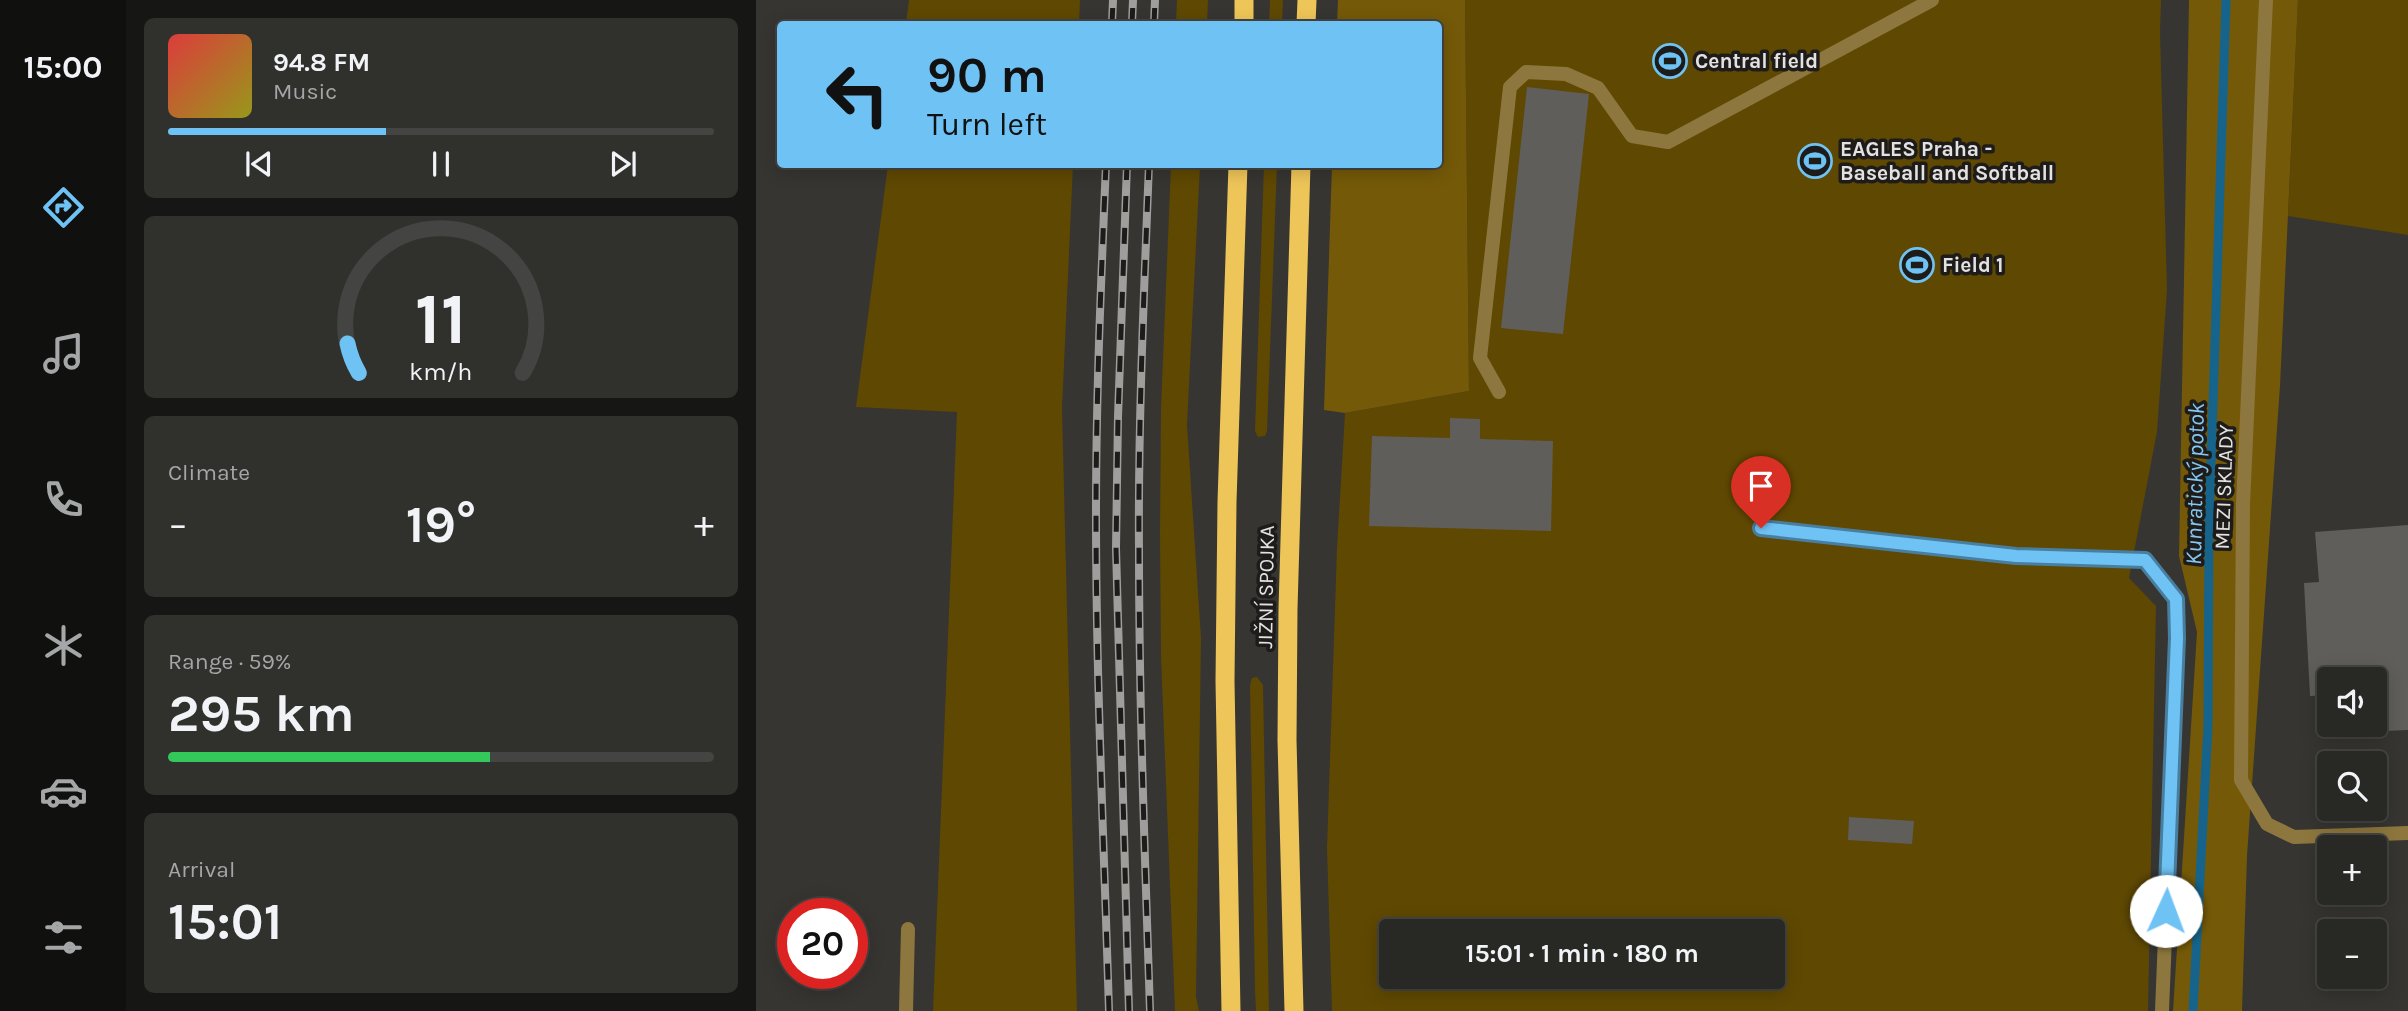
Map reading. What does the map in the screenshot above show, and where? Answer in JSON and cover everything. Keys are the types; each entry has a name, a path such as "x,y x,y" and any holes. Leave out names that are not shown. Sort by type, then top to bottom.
{"highway":[{"path":"1244,0 1244,21"},
{"path":"1307,0 1307,21"},
{"name":"JIŽNÍ SPOJKA","path":"1231,1011 1225,681 1228,475 1238,168"},
{"name":"JIŽNÍ SPOJKA","path":"1294,1011 1289,872 1288,609 1301,168"}],"street":[{"path":"1499,392 1480,358 1510,87 1526,72 1566,74 1598,88 1632,136 1668,142 1932,0"},
{"name":"MEZI SKLADY","path":"2266,0 2243,505 2241,780 2267,824 2294,837 2408,833"},
{"path":"1761,528 2016,556 2145,560 2176,599 2177,638 2162,1011"},
{"path":"905,1011 908,929"}],"shaded area":[{"path":"909,0 1080,0 1079,21 906,21"},
{"path":"1177,0 1208,0 1207,21 1176,21"},
{"path":"1270,0 1283,0 1282,21 1269,21"},
{"path":"1338,0 1465,0 1469,391 1345,413 1324,410 1332,168 1442,168 1442,21 1337,21"},
{"path":"1465,0 2161,0 2167,290 2157,432 2129,578 2156,606 2148,1011 1332,1011 1327,848 1337,548 1345,413 1469,391"},
{"path":"2189,0 2298,0 2280,386 2247,856 2242,1011 2173,1011 2197,632 2179,556"},
{"path":"2298,0 2408,0 2408,235 2288,216"},
{"path":"888,168 1073,168 1062,409 1077,1011 933,1011 957,412 856,407"},
{"path":"1171,168 1200,168 1187,425 1201,638 1196,997 1199,1011 1175,1011 1161,657 1161,408"},
{"path":"1264,168 1277,168 1267,431 1265,436 1258,437 1255,431"},
{"path":"1257,677 1263,685 1269,1011 1256,1011 1255,991 1250,685 1252,678"}],"building":[{"path":"1527,87 1589,94 1563,334 1501,328"},
{"path":"1450,418 1480,419 1480,439 1553,441 1551,531 1369,526 1372,436 1450,438"},
{"path":"2408,525 2408,730 2387,731 2387,667 2317,667 2317,696 2310,696 2304,583 2319,582 2315,532"},
{"path":"1849,817 1914,821 1912,844 1848,840"}],"waterway":[{"name":"Kunratický potok","path":"2193,1011 2208,726 2209,529 2226,0"}],"railway":[{"path":"1112,21 1113,0"},
{"path":"1132,21 1133,0"},
{"path":"1154,21 1155,0"},
{"path":"1106,168 1098,383 1096,576 1109,1011"},
{"path":"1127,168 1116,548 1129,1011"},
{"path":"1149,168 1142,358 1139,608 1150,1011"}],"place":[{"name":"Central field","path":"1670,61"},
{"name":"EAGLES Praha - Baseball and Softball","path":"1815,161"},
{"name":"Field 1","path":"1917,265"}],"route":[{"path":"1761,528 2016,556 2145,560 2176,599 2177,638 2166,911"}]}
